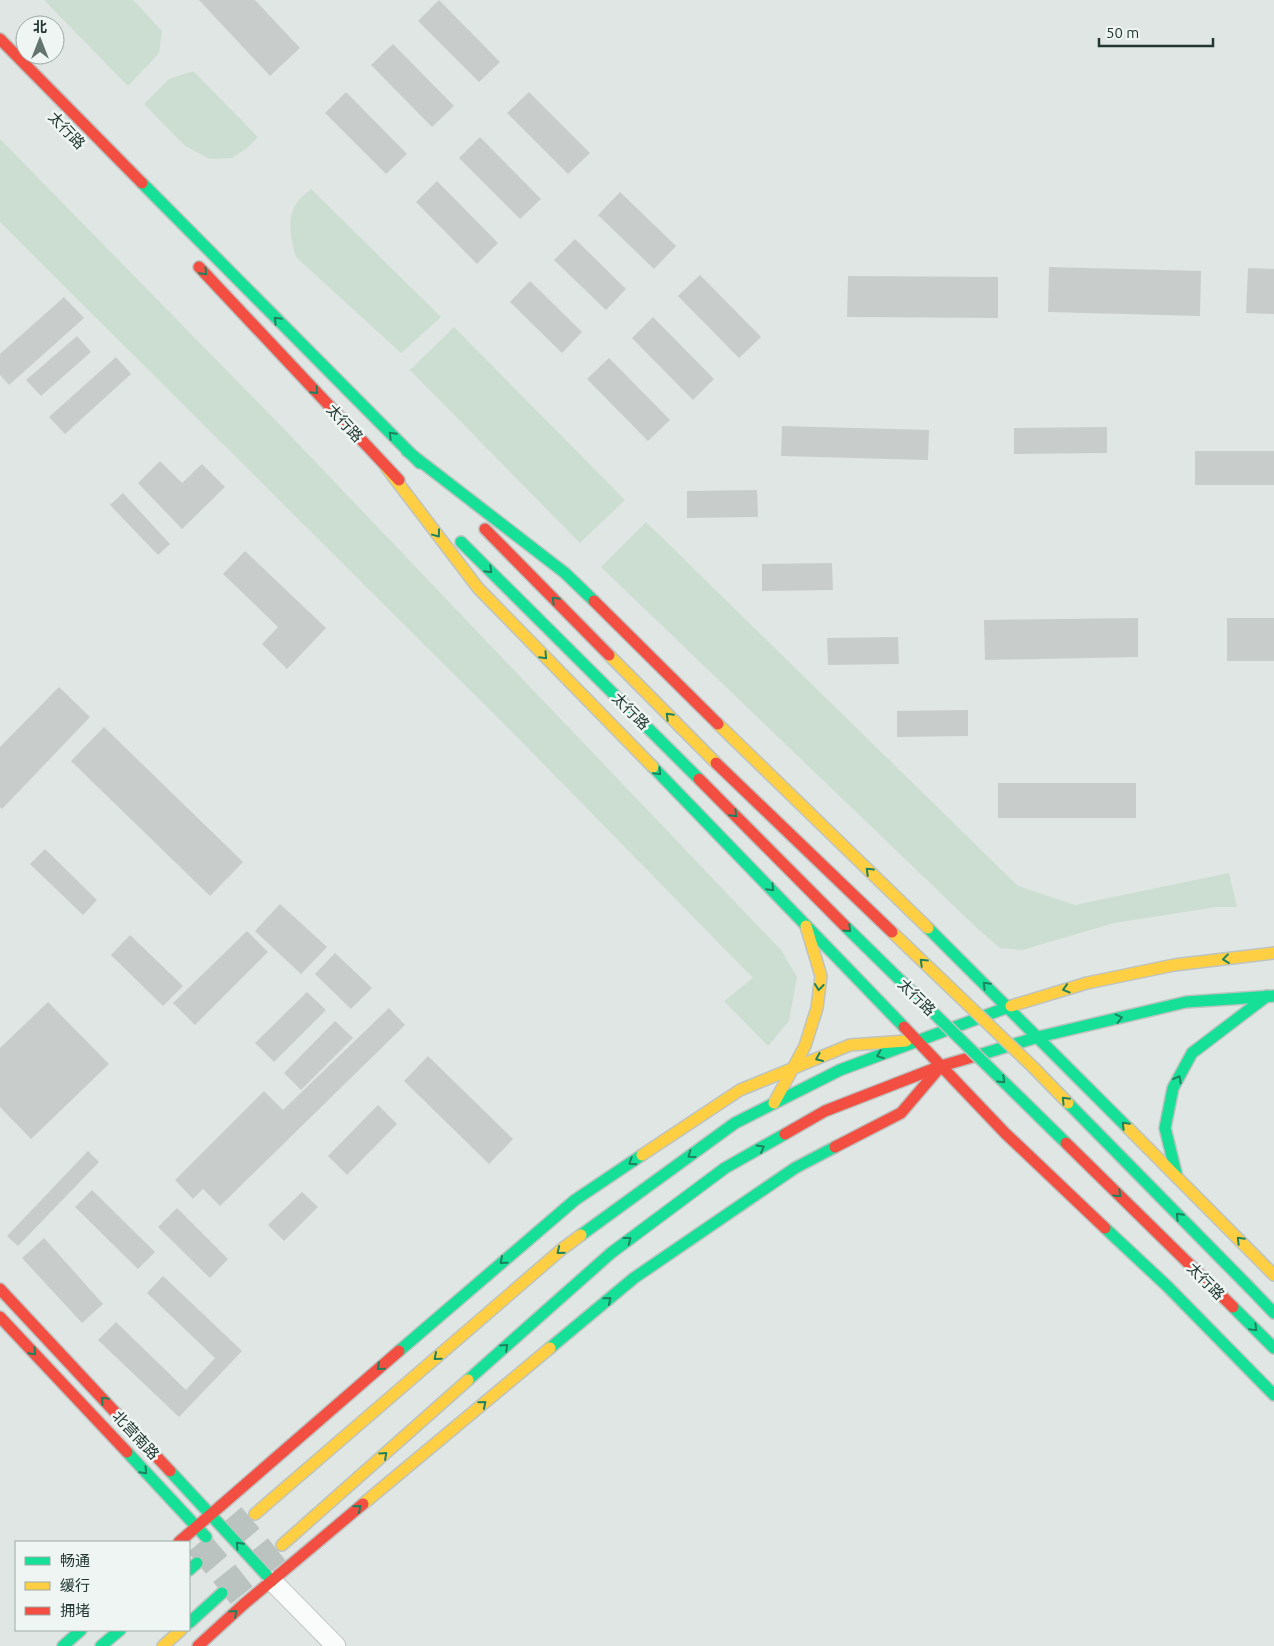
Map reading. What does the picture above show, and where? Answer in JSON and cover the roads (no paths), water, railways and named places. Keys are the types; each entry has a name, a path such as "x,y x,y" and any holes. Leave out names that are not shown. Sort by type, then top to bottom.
{"main road":[{"name":"太行路","path":"0,39 716,763 1033,1067 1274,1313"},
{"name":"太行路","path":"191,259 386,467 700,779 792,874 1274,1348"},
{"path":"407,451 565,573 1008,1007 1274,1275"},
{"path":"386,467 478,588 805,923 1005,1133 1166,1286 1274,1395"},
{"path":"774,1103 805,1046 817,1008 821,976 805,923"},
{"path":"255,1514 562,1249 735,1123 840,1070 1008,1007 1087,983 1174,965 1274,953"},
{"path":"282,1545 611,1253 725,1168 825,1112 941,1066 1038,1038 1186,1002 1270,996"},
{"path":"1177,1177 1165,1128 1173,1088 1192,1053 1270,996"},
{"path":"180,1541 575,1200 740,1090 850,1044 917,1040"},
{"path":"198,1646 260,1586 634,1278 795,1168 902,1113 941,1066"},
{"name":"北营南路","path":"0,1289 210,1514 260,1586"},
{"name":"北营南路","path":"0,1317 215,1546"},
{"path":"1219,1340 1274,1408"},
{"path":"190,1622 222,1593"},
{"path":"63,1646 80,1631"},
{"path":"101,1646 119,1631"},
{"path":"163,1646 180,1631"}],"street":[{"path":"260,1586 336,1646"}],"tunnel":[{"path":"197,1563 255,1514"},
{"path":"222,1593 282,1545"}]}
